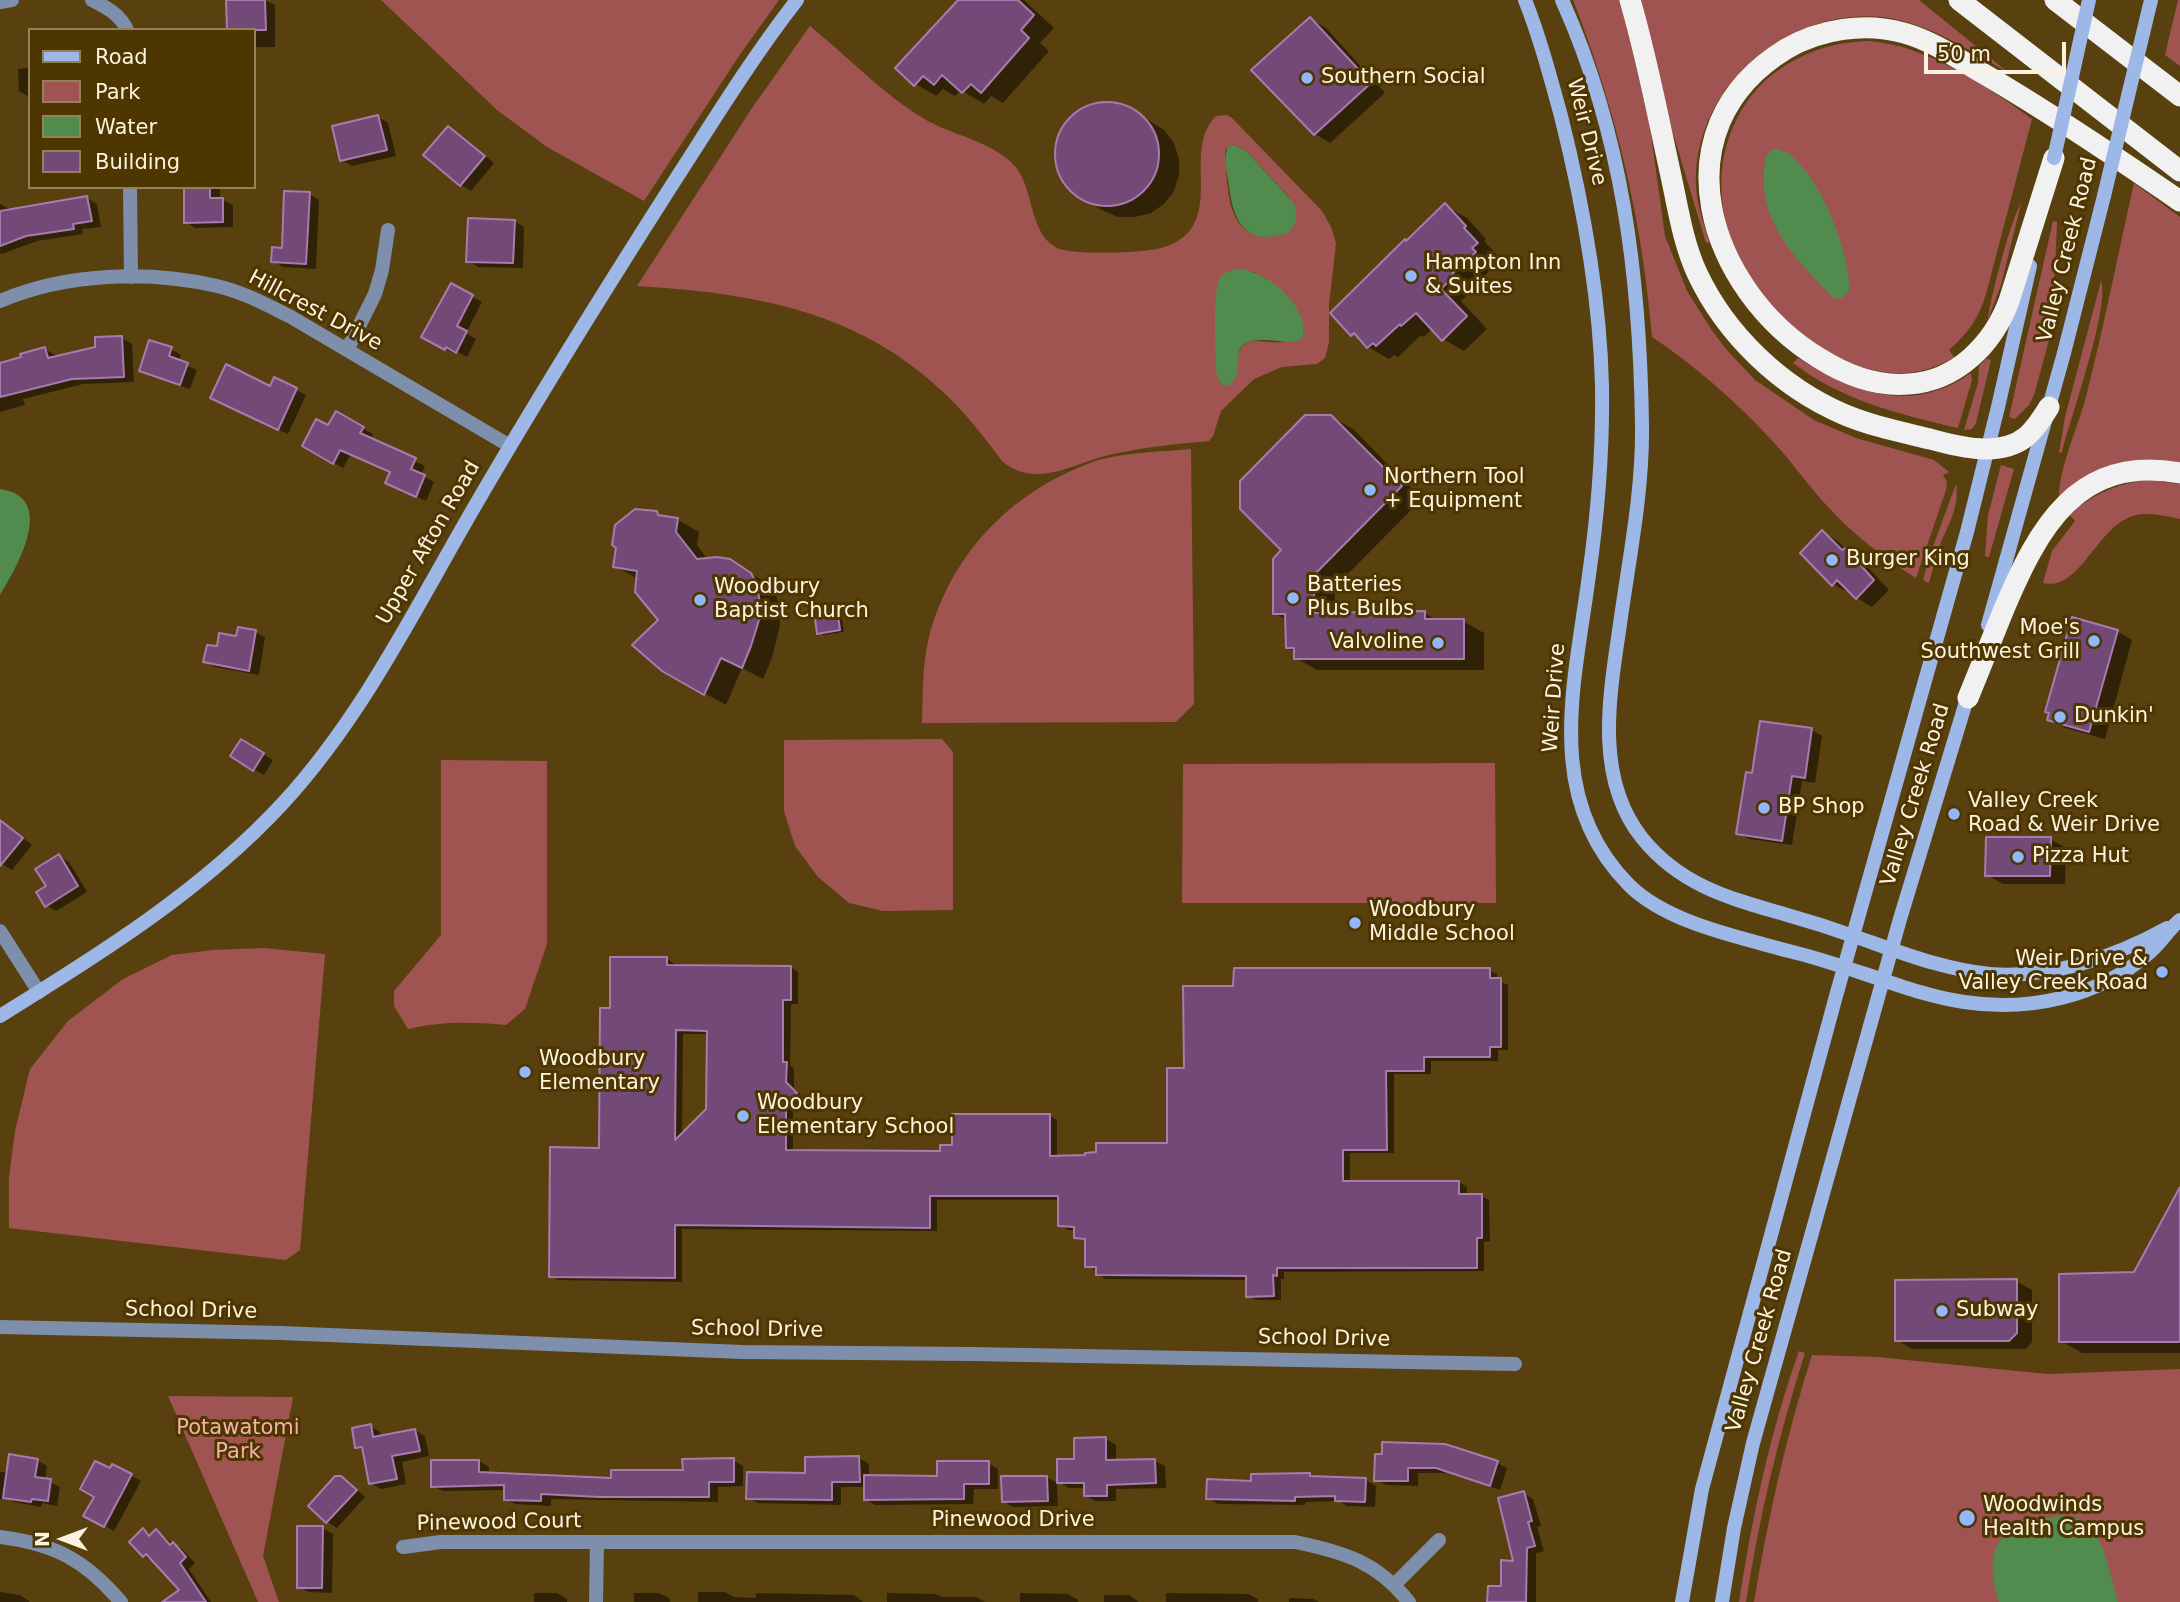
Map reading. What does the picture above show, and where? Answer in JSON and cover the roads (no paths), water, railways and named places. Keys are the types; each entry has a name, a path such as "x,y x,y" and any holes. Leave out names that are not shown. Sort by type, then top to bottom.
{"highway":[{"path":"1630,0 1690,255 1709,295 1735,331 1776,373 1810,397 1843,414 1957,447 1988,449 2008,446 2024,439 2036,428 2049,407"},
{"path":"1959,0 2180,171"},
{"path":"2055,0 2180,96"},
{"path":"2054,158 2001,320 1982,347 1966,362 1946,375 1914,384 1886,384 1851,375 1810,353 1777,327 1752,299 1732,266 1715,224 1709,188 1710,156 1722,118 1755,73 1781,52 1811,37 1842,30 1871,28 1914,36 1944,50 2034,104 2180,201"},
{"path":"1968,698 2026,558 2059,510 2085,489 2109,477 2145,470 2180,473"}],"street":[{"path":"0,2 12,0"},
{"path":"92,0 114,4 126,28"},
{"name":"Upper Afton Road","path":"0,1016 166,907 203,879 246,842 319,761 374,679 510,446 623,261 752,62 797,0"},
{"name":"Weir Drive","path":"1525,0 1543,49 1583,207 1598,328 1602,384 1599,496 1575,674 1570,749 1574,781 1585,818 1606,857 1630,886 1662,911 1734,936 1928,994 1965,1002 2004,1005 2046,1001 2091,989 2115,977 2151,952 2177,922"},
{"name":"Weir Drive","path":"1562,0 1577,35 1610,134 1623,198 1640,331 1640,472 1609,710 1610,756 1623,806 1639,835 1658,856 1688,879 1720,895 1823,925 1891,949 1977,972 2027,974 2059,969 2146,940 2177,922"},
{"name":"Valley Creek Road","path":"1682,1602 1702,1489 1988,449 2089,0"},
{"name":"Valley Creek Road","path":"1721,1602 1753,1443 1891,949 1968,698 2049,407 2151,0"},
{"path":"130,189 131,277"},
{"path":"347,350 375,294 382,271 388,230"},
{"name":"Hillcrest Drive","path":"0,301 87,279 183,279 219,287 260,302 510,446"},
{"path":"0,931 39,992"},
{"name":"School Drive","path":"0,1327 281,1333 742,1352 1514,1364"},
{"path":"0,1537 30,1541 79,1562 102,1580 121,1602"},
{"path":"1395,1584 1438,1540"},
{"name":"Pinewood Court","path":"403,1547 441,1542 597,1542"},
{"path":"597,1542 597,1602"},
{"name":"Pinewood Drive","path":"597,1542 1295,1542 1330,1549 1362,1561 1395,1584 1409,1602"}],"water":[{"path":"1234,145 1246,151 1293,202 1296,219 1287,233 1271,237 1259,236 1242,226 1232,205 1225,163 1228,147"},
{"path":"1772,149 1786,153 1800,165 1826,205 1844,252 1848,272 1849,288 1842,298 1834,298 1809,272 1785,243 1776,227 1765,193 1764,174"},
{"path":"1236,269 1260,275 1283,291 1300,313 1303,337 1291,342 1258,340 1246,343 1240,350 1235,379 1225,385 1220,382 1216,369 1216,293 1221,276"},
{"path":"0,489 17,495 27,505 30,519 23,551 0,595"},
{"path":"2061,1516 2081,1520 2093,1530 2107,1560 2118,1602 1999,1602 1993,1565 1995,1550 2001,1539 2024,1524"}],"place":[{"name":"Southern Social","path":"1307,78"},
{"name":"Hampton Inn & Suites","path":"1411,276"},
{"name":"Northern Tool + Equipment","path":"1370,490"},
{"name":"Burger King","path":"1832,560"},
{"name":"Batteries Plus Bulbs","path":"1293,598"},
{"name":"Woodbury Baptist Church","path":"700,600"},
{"name":"Moe's Southwest Grill","path":"2094,641"},
{"name":"Valvoline","path":"1438,643"},
{"name":"Dunkin'","path":"2060,717"},
{"name":"BP Shop","path":"1764,808"},
{"name":"Valley Creek Road & Weir Drive","path":"1954,814"},
{"name":"Pizza Hut","path":"2018,857"},
{"name":"Woodbury Middle School","path":"1355,923"},
{"name":"Weir Drive & Valley Creek Road","path":"2162,972"},
{"name":"Woodbury Elementary","path":"525,1072"},
{"name":"Woodbury Elementary School","path":"743,1116"},
{"name":"Subway","path":"1942,1311"},
{"name":"Woodwinds Health Campus","path":"1967,1518"}],"park label":[{"name":"Potawatomi Park","path":"238,1441"}]}
